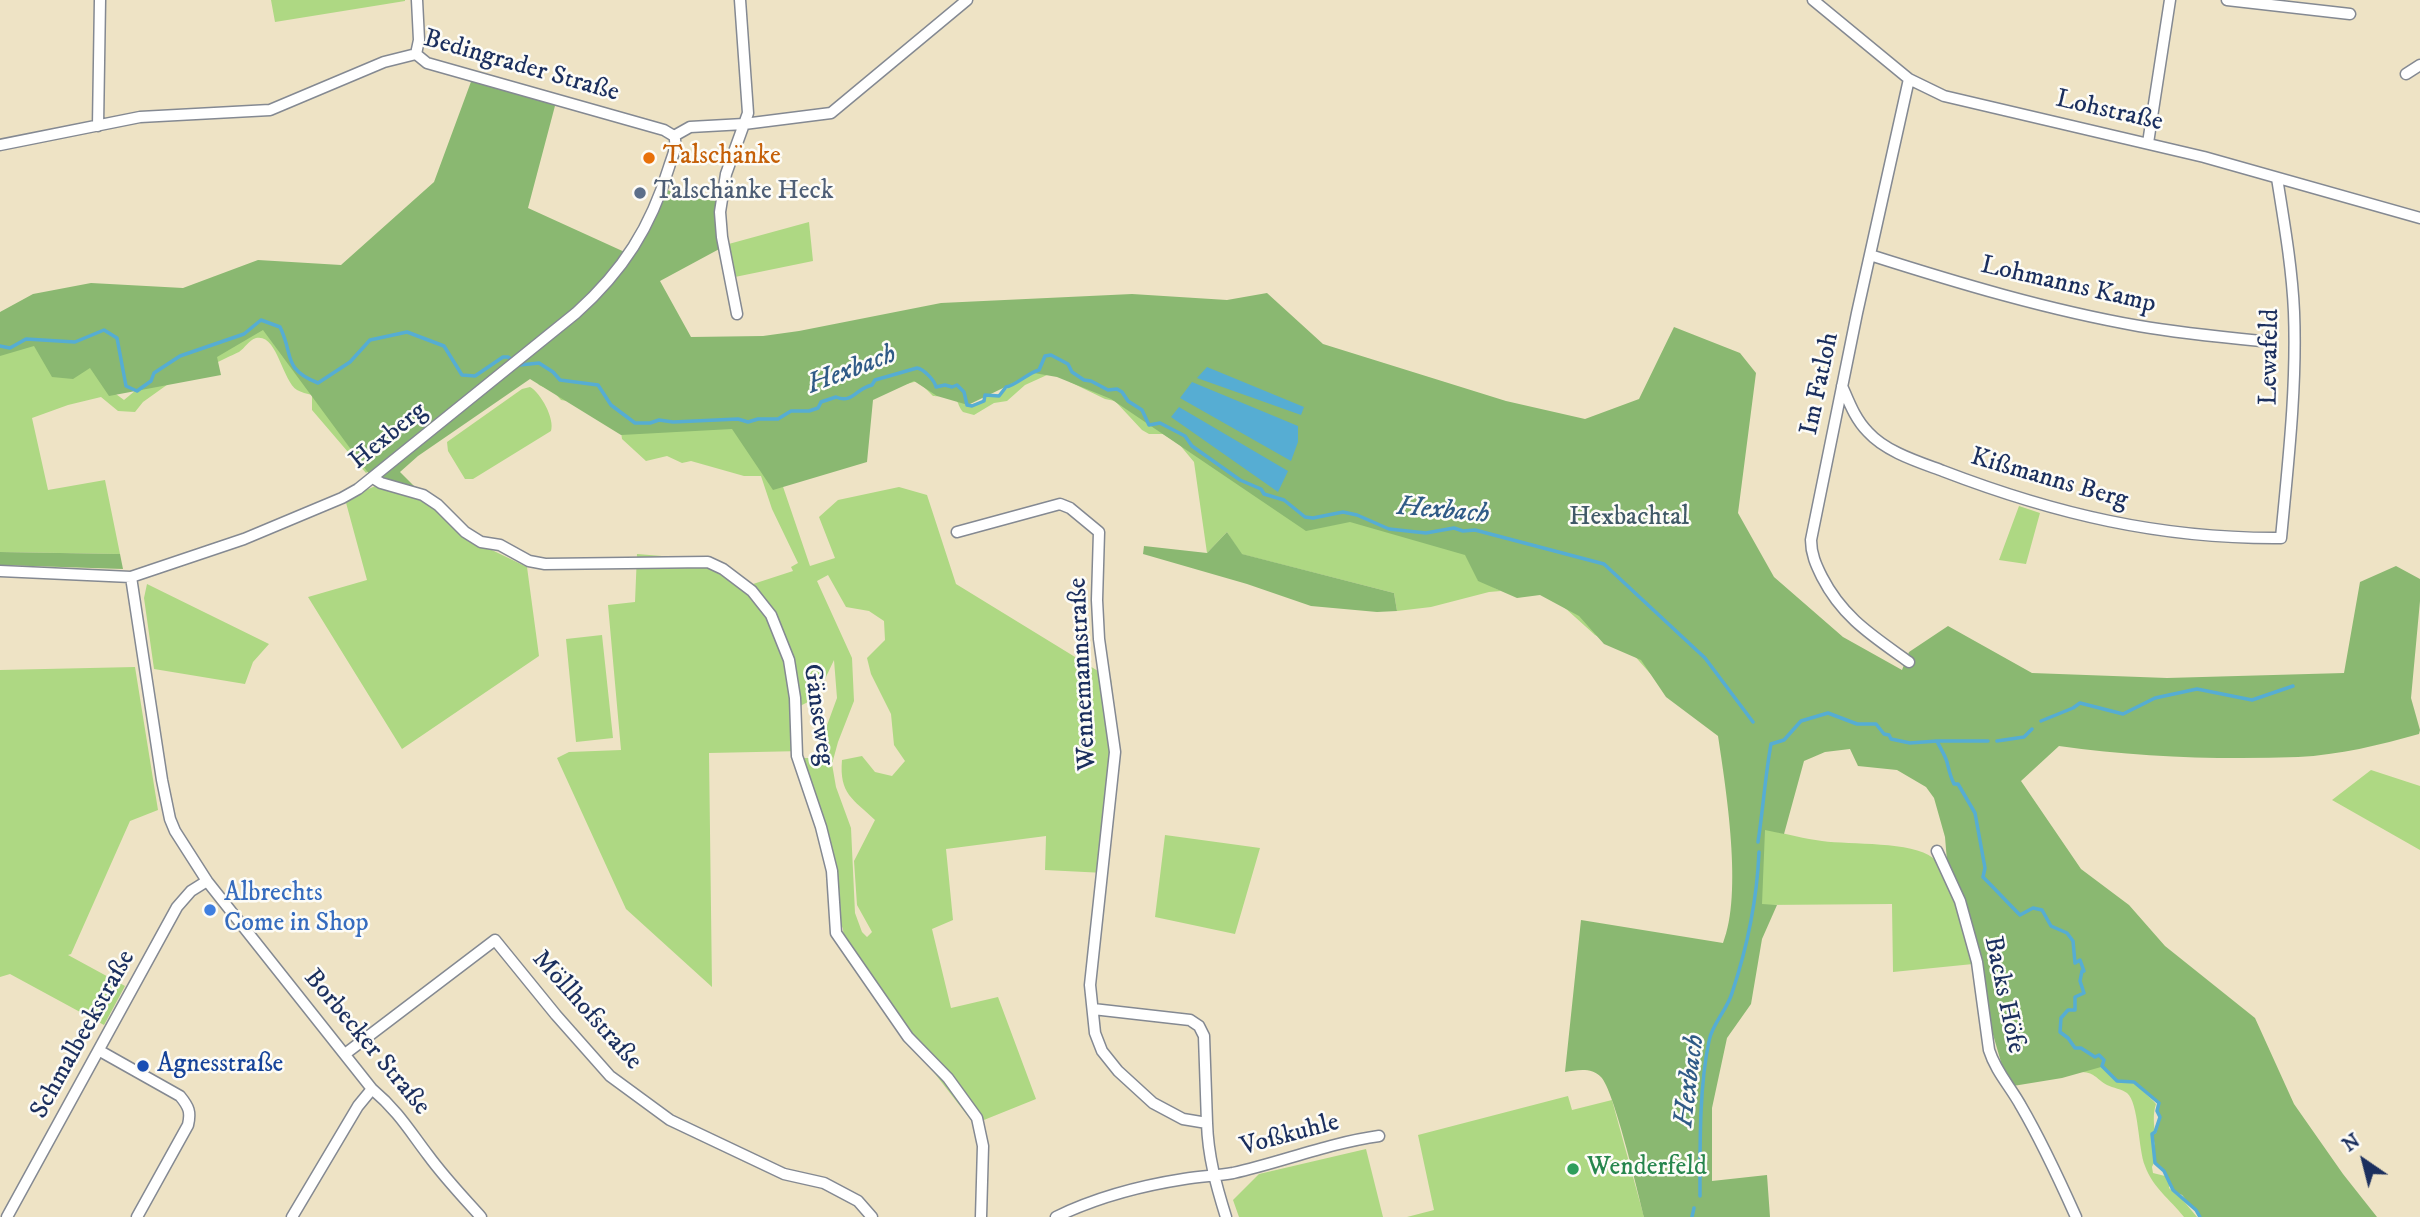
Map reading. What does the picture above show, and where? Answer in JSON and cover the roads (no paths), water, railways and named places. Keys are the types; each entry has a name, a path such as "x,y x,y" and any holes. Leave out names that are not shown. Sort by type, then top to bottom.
{"street":[{"path":"98,126 100,0"},
{"path":"416,54 419,40 417,0"},
{"path":"737,314 722,237 720,212 726,174 749,108 740,0"},
{"path":"674,136 690,127 744,124 831,113 967,0"},
{"name":"Lohstraße","path":"1813,0 1909,79 1944,96 2148,143 2420,218"},
{"path":"2148,143 2170,0"},
{"path":"2227,0 2350,13"},
{"name":"Bedingrader Straße","path":"0,145 140,117 270,110 384,61 416,54 427,63 664,130 674,136"},
{"path":"2406,74 2420,65"},
{"name":"Im Fatloh","path":"1909,79 1811,532 1811,548 1826,584 1846,614 1909,662"},
{"name":"Hexberg","path":"0,571 131,577 244,539 342,498 373,478 589,302 609,282 629,257 648,221 663,187 675,147 674,136"},
{"name":"Lewafeld","path":"2277,178 2292,278 2294,314 2289,451 2281,538"},
{"name":"Lohmanns Kamp","path":"1870,255 1979,288 2109,320 2261,341"},
{"name":"Kißmanns Berg","path":"1842,386 1859,421 1878,442 1929,466 1972,482 2046,506 2127,526 2229,538 2281,538"},
{"name":"Gänseweg","path":"373,478 380,483 423,495 473,537 488,544 500,545 529,561 545,564 708,562 733,576 758,598 776,625 789,660 796,698 797,757 821,827 832,871 836,933 908,1037 948,1078 977,1118 983,1146 981,1217"},
{"name":"Wennemannstraße","path":"957,532 1060,503 1099,532 1099,639 1115,752 1090,985 1095,1033 1102,1051 1118,1071 1153,1103 1183,1119 1207,1123"},
{"name":"Borbecker Straße","path":"131,577 168,809 175,831 207,881 372,1089 390,1104 412,1130 428,1156 481,1217"},
{"name":"Backs Höfe","path":"1937,851 1960,901 1977,962 1993,1064 2020,1102 2048,1153 2076,1217"},
{"name":"Schmalbeekstraße","path":"9,1212 177,907 191,891 207,881"},
{"name":"Möllhofstraße","path":"345,1054 495,940 610,1076 670,1120 784,1174 824,1183 858,1201 872,1217"},
{"path":"1093,1009 1195,1022 1203,1036 1208,1149 1213,1177 1226,1217"},
{"path":"100,1051 180,1096 190,1114 188,1125 137,1217"},
{"path":"292,1217 358,1107 372,1089"},
{"name":"Voßkuhle","path":"1056,1217 1119,1192 1187,1178 1213,1177 1338,1143 1379,1136"},
{"path":"0,1201 9,1212"}],"water":[{"path":"1207,367 1304,407 1301,415 1197,378"},
{"path":"1192,382 1298,426 1298,442 1291,461 1180,398"},
{"path":"1179,407 1288,471 1278,492 1171,417"}],"waterway":[{"name":"Hexbach","path":"0,346 10,348 26,339 75,342 104,330 117,338 126,386 137,391 151,381 154,373 180,356 244,334 261,320 280,327 294,367 318,383 350,362 370,340 407,332 444,346 462,375 475,376 503,357 508,357 520,365 539,363 560,380 598,385 611,405 635,423 659,420 673,422 738,419 748,422 778,419 791,411 818,408 821,402 836,397 851,397 872,385 875,380 917,368 929,376 936,387 957,385 964,392 967,405 972,406 984,401 985,395 999,396 1006,387 1039,370 1045,356 1051,355 1068,364 1072,372 1084,380 1108,390 1117,389 1122,392 1128,401 1142,410 1149,425 1160,423 1185,436 1192,446 1240,480 1261,489 1264,494 1284,500 1305,517 1343,512 1389,529 1426,533 1454,528 1463,531 1475,530 1604,564 1705,658 1753,722"},
{"path":"2041,721 2080,703 2123,714 2155,698 2197,689 2252,700 2293,686"},
{"name":"Hexbach","path":"1758,842 1771,744 1784,740 1801,721 1828,713 1857,724 1876,724 1891,739 1910,743 1937,741 1954,784 1958,784 1975,813 1985,868 1983,877 2020,915 2033,908 2042,910 2051,926 2067,933 2073,941 2075,963 2080,960 2084,971 2080,981 2084,993 2075,997 2075,1010 2068,1010 2061,1018 2060,1032 2075,1048 2081,1048 2095,1057 2099,1055 2104,1060 2102,1066 2117,1081 2134,1082 2159,1103 2157,1111 2160,1117 2152,1134 2155,1163 2164,1171 2173,1190 2196,1210 2200,1217"},
{"path":"1997,741 2024,737 2032,729"},
{"path":"1938,741 1988,741"},
{"name":"Hexbach","path":"1700,1196 1701,1118 1706,1059 1711,1035 1730,999 1742,959 1754,906 1759,852"},
{"name":"Hexbach","path":"1692,1217 1694,1208"}],"place":[{"name":"Talschänke","path":"649,158"},
{"name":"Talschänke Heck","path":"640,193"},
{"name":"Albrechts Come in Shop","path":"210,910"},
{"name":"Agnesstraße","path":"143,1066"},
{"name":"Wenderfeld","path":"1573,1169"}],"park label":[{"name":"Hexbachtal","path":"1629,519"}]}
